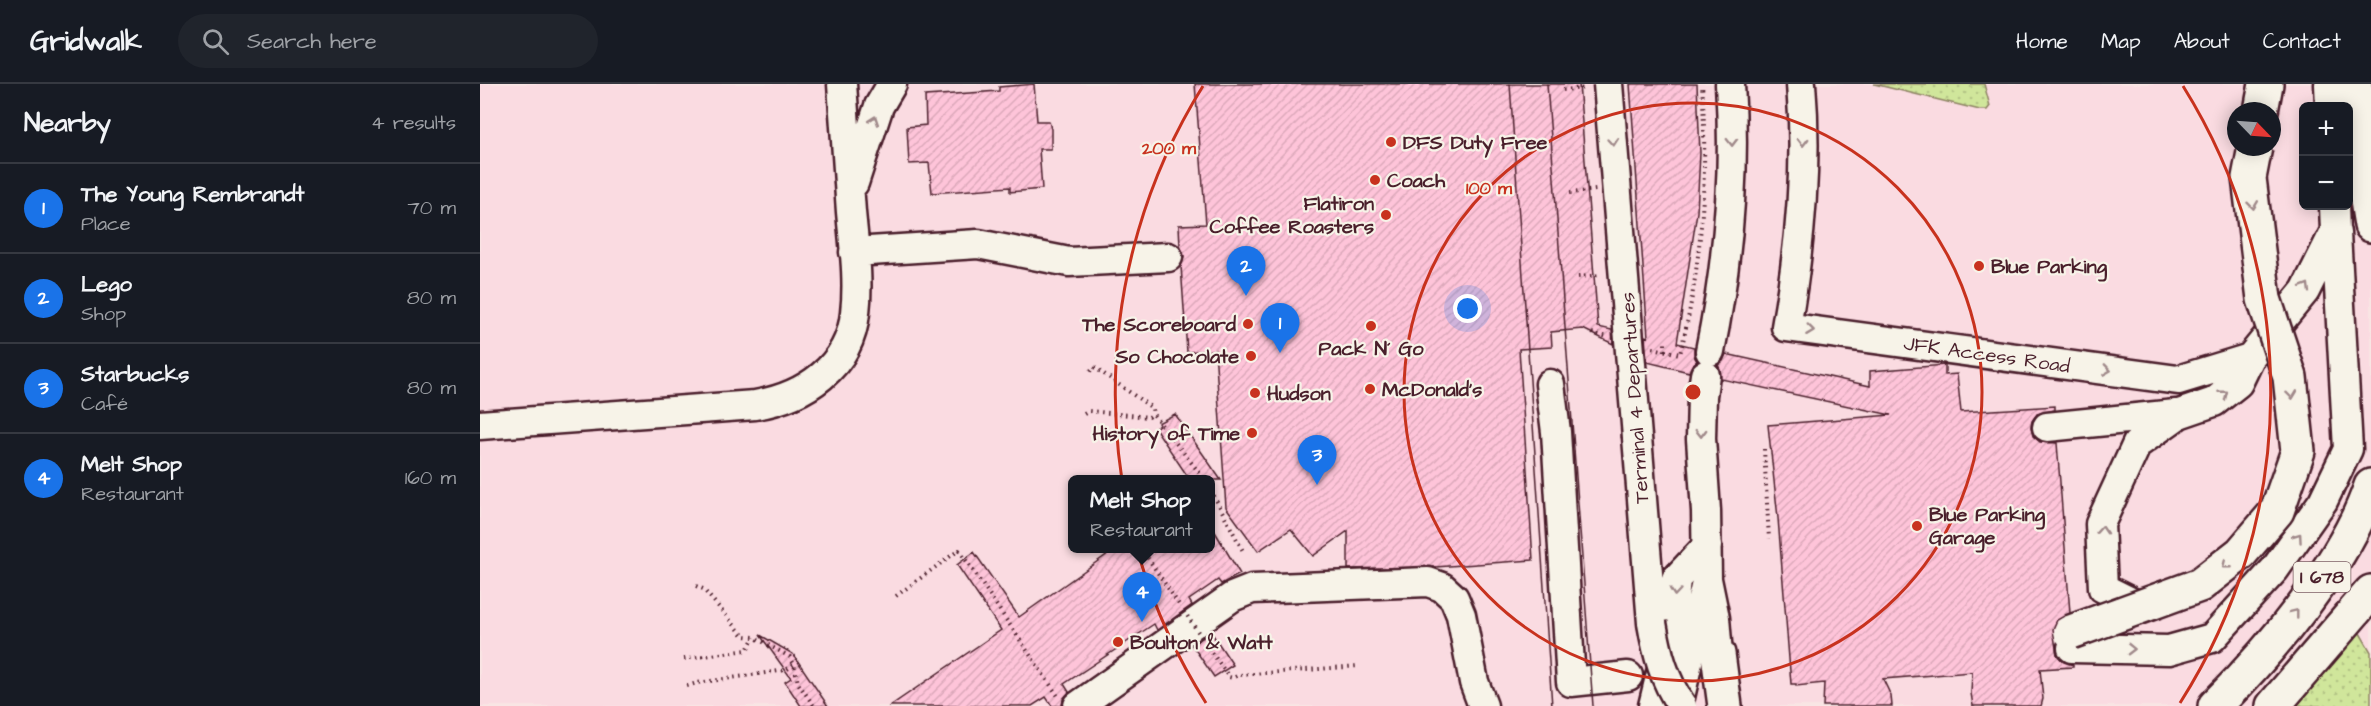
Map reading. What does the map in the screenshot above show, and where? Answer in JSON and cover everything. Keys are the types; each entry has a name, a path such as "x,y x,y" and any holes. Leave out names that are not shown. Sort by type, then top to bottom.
{"highway":[{"path":"2263,102 2266,84"},
{"path":"2355,84 2364,182 2371,225"},
{"path":"2072,640 2139,606 2200,585 2241,553 2277,511 2298,451 2290,377 2264,299 2249,178 2253,156"},
{"name":"I 678","path":"2258,659 2323,575 2357,518 2371,486"},
{"path":"2273,706 2371,592"},
{"path":"1718,654 1725,706"},
{"path":"2203,706 2258,659"},
{"path":"2215,706 2258,659"}],"street":[{"path":"480,425 755,405 772,402 802,391 825,374 843,351 855,312 854,252 842,84"},
{"path":"850,196 879,106 892,84"},
{"name":"Terminal 4 Departures","path":"1608,84 1652,623 1661,665 1680,706"},
{"path":"1718,654 1715,618 1707,579 1701,439 1702,396 1725,267 1730,217 1732,159 1730,84"},
{"name":"JFK Access Road","path":"1801,84 1802,192 1796,266 1786,327 2178,380 2250,358"},
{"path":"2329,84 2330,102"},
{"path":"2047,427 2179,414 2214,402 2238,383 2250,358 2305,291 2335,218"},
{"path":"2072,640 2169,650 2212,638 2275,569 2323,501 2348,449 2335,218"},
{"path":"854,252 978,244 1069,262 1168,257"},
{"path":"2178,380 2179,414"},
{"path":"1550,384 1556,432 1571,682 1628,676"},
{"path":"2139,606 2103,588 2100,524 2137,444 2179,414"},
{"path":"1653,706 1671,632 1676,579 1707,546"},
{"path":"1680,706 1707,579"},
{"path":"1069,702 1232,597 1252,589 1428,582 1442,586 1454,598 1461,615 1474,682 1483,706"}],"path":[{"path":"1680,354 1694,282 1702,215 1706,142 1702,84"},
{"path":"1563,90 1573,89"},
{"path":"1570,193 1581,192"},
{"path":"1578,277 1587,276"},
{"path":"1665,340 1665,351"},
{"path":"1089,371 1094,367 1152,408 1153,414 1202,475"},
{"path":"1084,414 1089,411 1149,417 1153,414"},
{"path":"1764,449 1769,539"},
{"path":"1215,498 1243,551"},
{"path":"896,596 959,550 1069,702"},
{"path":"1144,553 1174,598"},
{"path":"696,586 703,589 744,636 754,637 790,657 798,683 814,706"},
{"path":"1184,611 1229,677 1359,666"},
{"path":"684,659 747,650 754,637"},
{"path":"687,686 697,682 786,670 794,664"}],"shaded area":[{"path":"480,84 2371,84 2371,706 480,706"}],"green space":[{"path":"1874,84 1984,84 1990,106 1987,110 1980,110"},
{"path":"2353,621 2371,652 2371,706 2293,706"}],"building":[{"path":"1034,84 1037,121 1049,121 1051,129 1051,149 1039,149 1042,189 1010,192 1010,187 932,193 929,163 909,164 907,127 926,125 925,96 999,91 999,87"},
{"path":"1195,84 1579,84 1598,327 1612,330 1613,344 1583,329 1551,332 1552,347 1519,349 1533,560 1435,567 1348,569 1348,531 1313,556 1291,529 1258,551 1226,507 1215,350 1187,352 1181,266 1184,256 1180,246 1179,225 1206,224"},
{"path":"1630,84 1697,84 1700,153 1697,212 1677,343 1694,347 1694,356 1697,361 1689,372 1647,362 1645,336 1648,337"},
{"name":"Blue Parking Garage","path":"1726,354 1870,386 1870,371 1945,365 1945,375 1957,374 1961,412 2055,406 2055,410 2037,414 2032,421 2031,428 2033,436 2040,442 2057,443 2070,613 2057,620 2053,629 2057,655 2073,667 2040,669 2043,699 2041,706 1973,706 1972,672 1883,679 1891,696 1892,706 1823,706 1824,683 1796,686 1796,684 1791,684 1768,425 1891,415 1721,379 1718,365"},
{"path":"1175,414 1221,480 1215,480 1215,475 1187,475 1155,428 1159,425 1158,423"},
{"path":"1215,532 1240,574 1221,584 1218,580 1189,600 1192,605 1157,630 1154,624 1064,684 1069,692 1063,699 1062,706 1052,706 1046,697 1032,706 890,706 1001,630 957,565 974,552 1019,617 1109,553 1215,553"},
{"path":"1211,632 1233,665 1214,677 1192,645"},
{"path":"760,635 793,654 828,706 801,706 785,682 791,678"}],"tram line":[{"path":"1510,84 1552,706"},
{"path":"1547,84 1593,706"}],"place":[{"name":"DFS Duty Free","path":"1391,142"},
{"name":"Coach","path":"1375,180"},
{"name":"Flatiron Coffee Roasters","path":"1386,215"},
{"name":"Blue Parking","path":"1979,266"},
{"name":"Lego","path":"1246,296"},
{"name":"The Scoreboard","path":"1248,324"},
{"name":"Pack N´ Go","path":"1371,326"},
{"name":"The Young Rembrandt","path":"1280,353"},
{"name":"So Chocolate","path":"1251,356"},
{"name":"McDonald's","path":"1370,389"},
{"name":"Hudson","path":"1255,393"},
{"name":"History of Time","path":"1252,433"},
{"name":"Starbucks","path":"1317,485"},
{"name":"Blue Parking Garage","path":"1917,526"},
{"name":"Melt Shop","path":"1142,622"},
{"name":"Boulton & Watt","path":"1118,642"}]}
